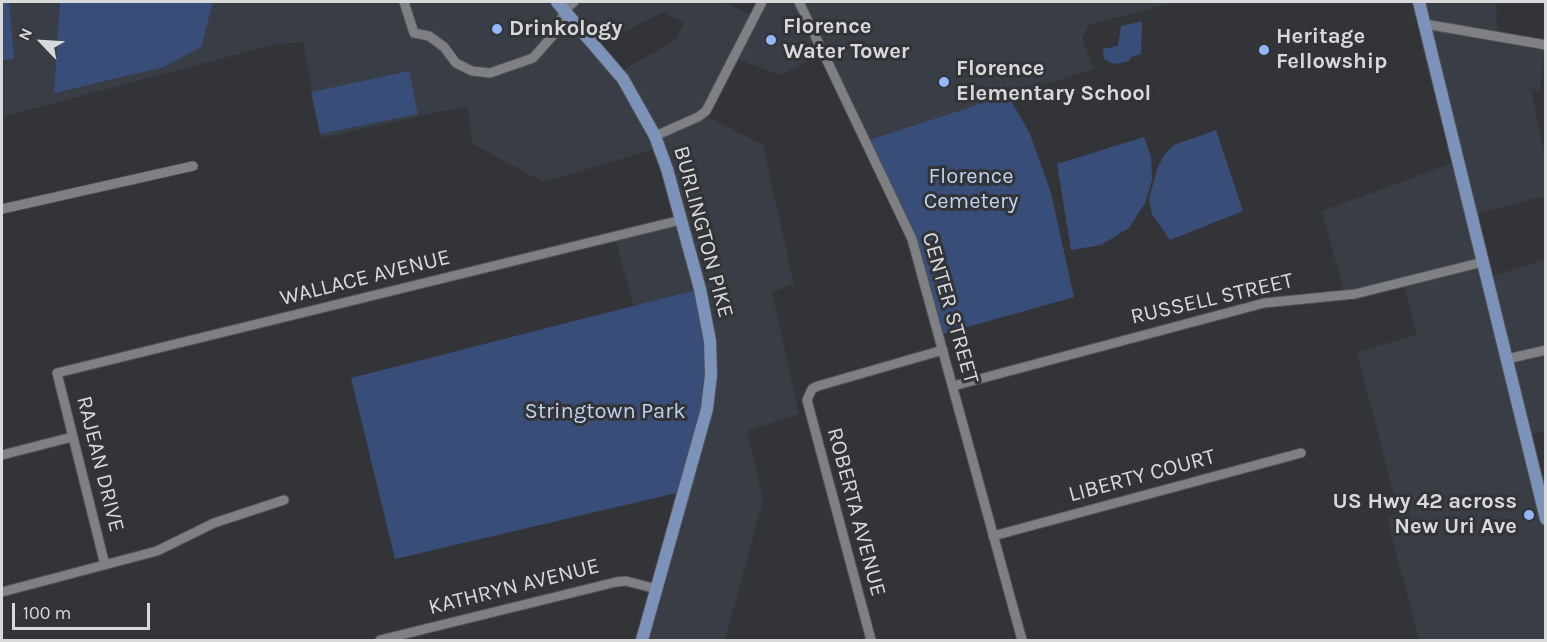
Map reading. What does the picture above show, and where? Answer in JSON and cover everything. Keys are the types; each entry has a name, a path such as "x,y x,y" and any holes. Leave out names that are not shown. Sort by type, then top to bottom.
{"main road":[{"path":"1419,2 1544,511"},
{"name":"BURLINGTON PIKE","path":"566,4 623,79 655,136 705,307 711,375 701,434 642,640"}],"street":[{"path":"404,2 414,33 429,36 444,47 456,63 472,71 490,73 532,58 556,32 566,4"},
{"path":"655,136 706,111 762,2"},
{"name":"CENTER STREET","path":"799,2 912,239 1022,640"},
{"path":"1425,24 1545,45"},
{"path":"2,209 193,166"},
{"name":"WALLACE AVENUE","path":"57,373 681,220"},
{"name":"RUSSELL STREET","path":"952,386 1264,303 1355,294 1483,262"},
{"name":"ROBERTA AVENUE","path":"871,640 806,404 809,393 818,386 943,350"},
{"path":"1507,359 1545,350"},
{"name":"RAJEAN DRIVE","path":"57,373 105,565"},
{"path":"2,455 72,437"},
{"name":"LIBERTY COURT","path":"993,536 1301,453"},
{"path":"2,592 158,551 214,522 284,500"},
{"name":"KATHRYN AVENUE","path":"380,640 616,582 626,581 657,589"}],"shaded area":[{"path":"2,2 724,2 755,17 762,2 1174,2 1089,25 1082,38 1094,69 866,141 824,53 780,75 735,58 702,114 763,145 794,284 772,292 799,414 747,431 763,500 725,640 642,640 701,434 700,289 634,306 614,236 681,220 659,148 543,182 473,144 467,106 321,138 303,42 273,45 2,117","holes":["664,12 684,23 676,39 619,73 597,45"]},
{"path":"1419,2 1496,2 1497,37 1545,45 1540,91 1531,89 1545,159 1545,196 1472,215 1487,278 1545,259 1545,431 1526,436 1536,478 1545,475 1545,640 1419,640 1387,517 1399,514 1357,352 1417,335 1404,283 1345,295 1322,211 1458,161"}],"green space":[{"path":"2,2 9,2 14,59 2,60"},
{"path":"60,2 213,2 201,47 164,67 54,93"},
{"path":"1142,21 1141,54 1131,57 1129,61 1114,64 1104,59 1103,49 1118,46 1121,26"},
{"path":"409,71 418,114 320,134 311,92"},
{"name":"Florence Cemetery","path":"1008,95 1030,134 1051,193 1074,297 939,335 912,239 866,141"},
{"path":"1216,130 1243,211 1170,240 1152,214 1149,198 1158,167 1165,154 1174,145"},
{"path":"1144,137 1151,157 1152,180 1145,203 1129,228 1101,245 1071,250 1057,164"},
{"name":"Stringtown Park","path":"700,289 711,375 685,491 395,559 351,378"}],"place":[{"name":"Drinkology","path":"497,29"},
{"name":"Florence Water Tower","path":"771,40"},
{"name":"Heritage Fellowship","path":"1264,50"},
{"name":"Florence Elementary School","path":"944,82"},
{"name":"US Hwy 42 across New Uri Ave","path":"1529,515"}]}
